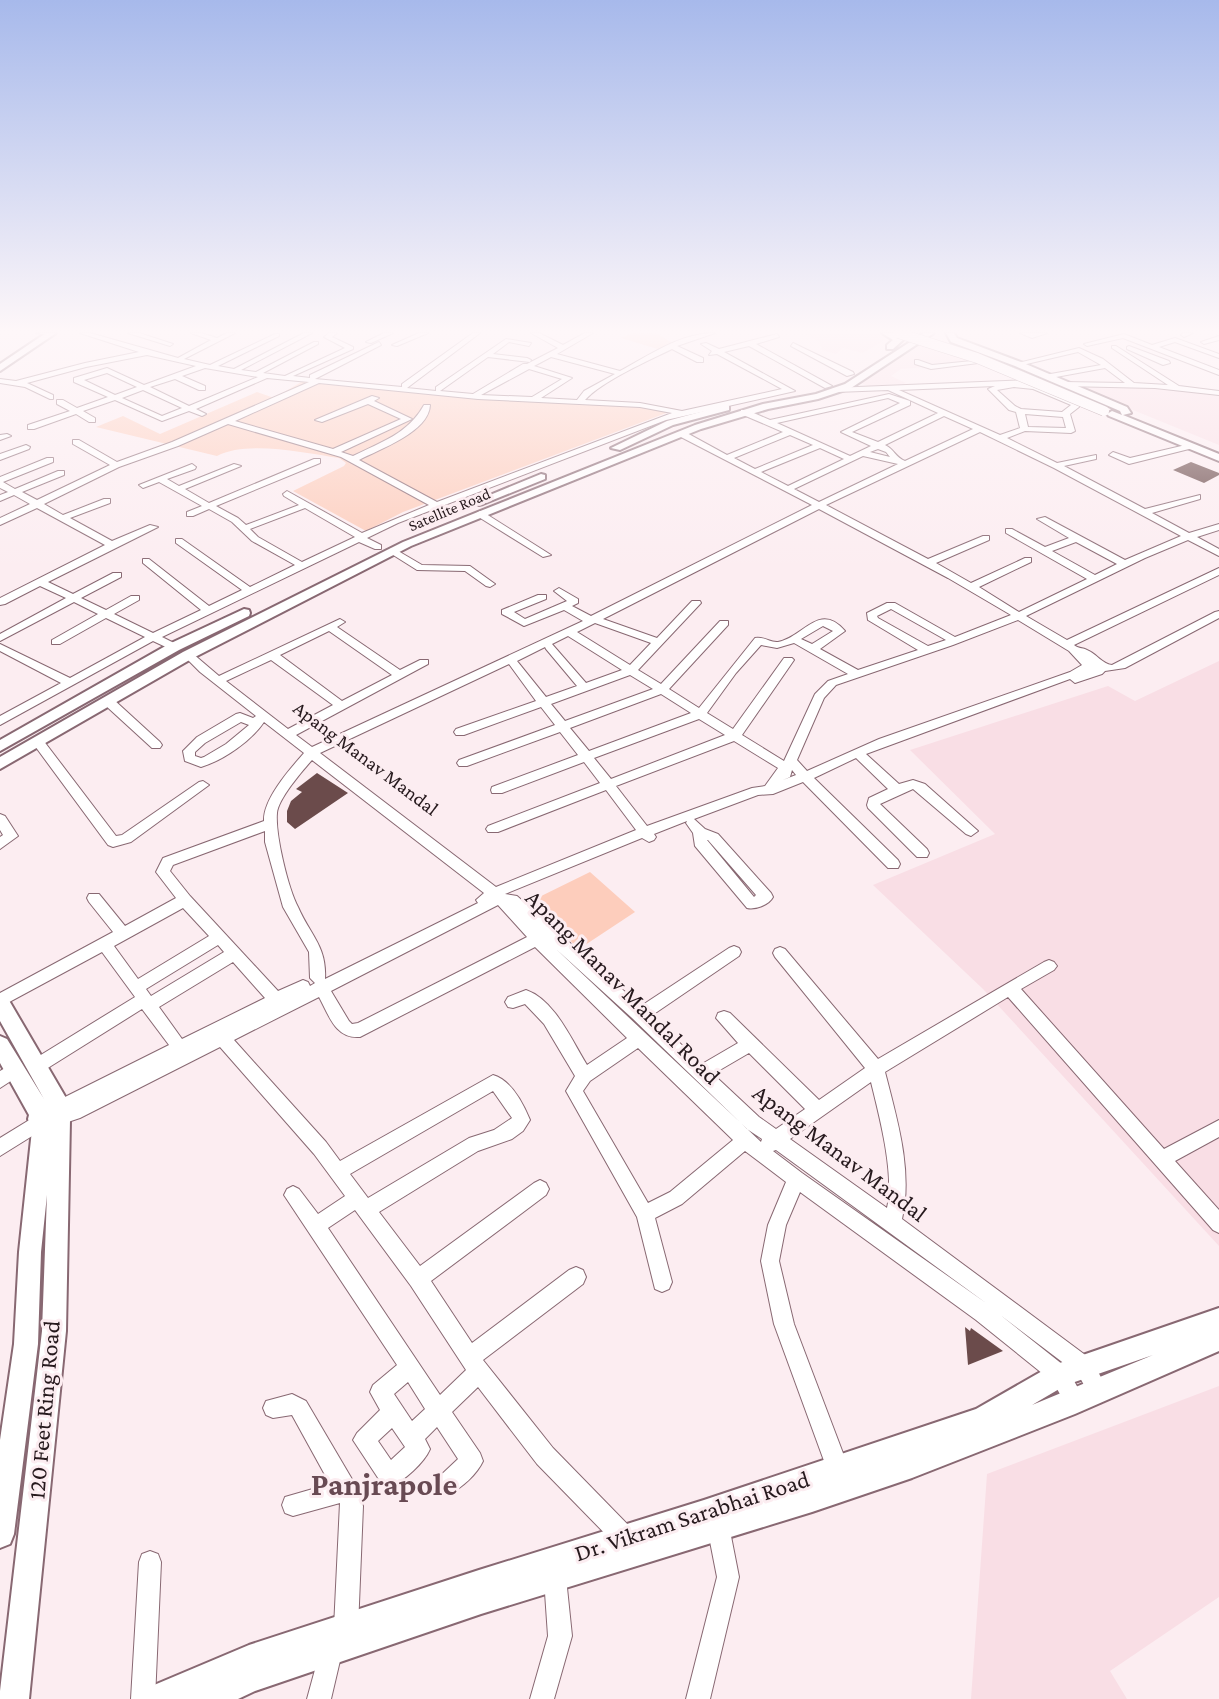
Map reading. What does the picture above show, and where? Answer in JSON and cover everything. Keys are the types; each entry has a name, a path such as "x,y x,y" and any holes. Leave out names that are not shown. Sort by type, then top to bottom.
{"main road":[{"name":"Satellite Road","path":"0,746 174,647 378,547 503,492 627,443 665,421 703,412"},
{"name":"Satellite Road","path":"0,764 188,655 393,551 480,514 682,434 743,412"},
{"path":"1113,412 1219,458"},
{"path":"1122,412 1219,450"},
{"path":"0,1002 36,1066 52,1116"},
{"path":"0,1045 7,1076 52,1116"},
{"name":"120 Feet Ring Road","path":"0,1534 26,1344 33,1216 52,1116"},
{"name":"120 Feet Ring Road","path":"14,1699 54,1331 52,1116"},
{"name":"Dr. Vikram Sarabhai Road","path":"205,1699 250,1678 555,1578 628,1546 838,1469 982,1420 1073,1371 1219,1320"},
{"name":"Dr. Vikram Sarabhai Road","path":"158,1699 249,1660 346,1628 628,1546 718,1526 864,1482 1086,1396 1219,1339"}],"street":[{"path":"31,428 74,412"},
{"path":"80,412 92,420"},
{"path":"148,412 162,419 181,412"},
{"path":"198,412 202,414"},
{"path":"0,522 116,465 175,444 247,412"},
{"path":"319,420 338,412"},
{"path":"333,452 408,419 397,412"},
{"path":"352,460 407,432 424,417 425,412"},
{"path":"0,721 153,637 360,537 436,505 685,412"},
{"path":"744,412 759,421 849,458"},
{"path":"768,423 813,412"},
{"path":"886,412 845,430 889,450 901,462"},
{"path":"940,412 1055,466 1146,512 1219,553"},
{"path":"1020,412 1024,429"},
{"path":"1034,412 1064,415 1067,412"},
{"path":"788,489 943,414"},
{"path":"999,438 1024,429 1069,432 1067,417 1064,415"},
{"path":"228,421 333,452 436,505"},
{"path":"537,939 360,1030 350,1031 343,1026 320,983 316,952 290,907 272,842 270,811 292,774 317,750 569,632 901,462 979,429"},
{"path":"727,458 790,432"},
{"path":"682,434 971,587 1019,615 1084,659 1088,666"},
{"path":"76,442 116,465"},
{"path":"755,472 820,445"},
{"path":"1113,455 1129,461 1191,446"},
{"path":"0,457 26,447"},
{"path":"861,453 901,462"},
{"path":"1055,466 1093,457"},
{"path":"0,482 50,460"},
{"path":"190,514 317,461"},
{"path":"143,485 192,466"},
{"path":"178,489 237,466"},
{"path":"0,498 61,473"},
{"path":"160,479 235,520 255,539 297,567"},
{"path":"0,482 112,545"},
{"path":"287,494 378,547"},
{"path":"1146,512 1197,497"},
{"path":"62,518 107,501"},
{"path":"249,527 306,505"},
{"path":"480,514 546,555"},
{"path":"1042,519 1124,564"},
{"path":"228,525 252,546 297,567"},
{"path":"1,602 112,545 153,527"},
{"path":"647,834 696,827 766,796 787,764 819,697 832,683 1019,615 1124,564 1219,527"},
{"path":"1009,531 1093,578"},
{"path":"1035,616 1037,612 1190,538 1219,533"},
{"path":"927,563 986,538"},
{"path":"1045,551 1077,538"},
{"path":"179,541 248,590"},
{"path":"393,551 420,567 467,568 490,584"},
{"path":"971,587 1028,560"},
{"path":"146,561 207,610"},
{"path":"1070,643 1219,571"},
{"path":"0,638 117,575"},
{"path":"40,582 174,647"},
{"path":"542,597 506,612 524,623 574,601 559,591"},
{"path":"56,642 135,598"},
{"path":"459,732 631,671 696,603"},
{"path":"925,649 873,620 871,615 888,605 894,606 953,640"},
{"path":"566,606 592,620 658,642"},
{"path":"0,1148 52,1116 179,1047 218,1033 502,893 757,791 768,790 817,772 826,773 861,755 972,714 1074,674 1088,666 1102,668 1121,666 1219,614"},
{"path":"1019,615 1035,616"},
{"path":"1035,616 1038,622 1098,662 1102,668"},
{"path":"497,789 700,714 732,671 758,642 772,646 782,645 822,622 839,629 836,634 812,649"},
{"path":"463,764 662,690 724,623"},
{"path":"224,678 335,624 400,675"},
{"path":"569,632 735,736 787,764 804,777 893,864"},
{"path":"794,639 857,674"},
{"path":"0,647 71,683"},
{"path":"550,647 584,688"},
{"path":"188,655 202,667"},
{"path":"272,655 342,706"},
{"path":"510,659 647,834"},
{"path":"493,828 735,736 788,660"},
{"path":"292,732 424,662"},
{"name":"Apang Manav Mandal","path":"202,667 209,667 292,732"},
{"name":"Apang Manav Mandal Road","path":"202,667 259,719 292,732 502,893 537,939 634,1017 639,1039 752,1145 982,1313 1073,1371 1086,1396"},
{"path":"972,714 1098,672 1102,668"},
{"path":"109,702 156,745"},
{"path":"240,717 259,719 247,734 220,753 201,763 189,758 189,751 231,721 240,717"},
{"path":"39,742 109,841 126,839 203,785"},
{"path":"861,755 897,789"},
{"path":"787,764 788,783"},
{"path":"922,853 873,805 874,801 897,789 913,784 921,787 971,831"},
{"path":"0,819 11,836 0,844"},
{"path":"271,823 189,853 164,866 163,872 185,900 276,999"},
{"path":"696,827 713,837 766,897 752,904 700,843 696,827"},
{"name":"Apang Manav Mandal","path":"502,893 634,1017 701,1073 753,1123 892,1223 1073,1371 1086,1396"},
{"path":"94,898 122,933"},
{"path":"0,1002 185,900"},
{"path":"36,1066 143,997 219,937"},
{"path":"104,943 179,1047"},
{"path":"634,1017 734,952"},
{"path":"780,953 876,1069 890,1125 897,1182 897,1202 892,1223"},
{"path":"143,997 234,954"},
{"path":"645,1214 676,1198 752,1145 775,1141 876,1069 1048,966"},
{"path":"52,1116 74,1113 276,999 320,983"},
{"path":"1010,988 1219,1224"},
{"path":"513,1002 526,996 531,998 548,1018 584,1076"},
{"path":"724,1018 818,1110"},
{"path":"218,1033 320,1148 418,1280 474,1365 545,1456 628,1546"},
{"path":"639,1039 584,1076 574,1091 645,1214 662,1282"},
{"path":"701,1073 750,1044"},
{"path":"316,1226 475,1144 490,1141 517,1125 521,1119 517,1109 497,1083 493,1082 338,1172"},
{"path":"1162,1159 1219,1128"},
{"path":"796,1179 777,1226 770,1262 784,1324 838,1469"},
{"path":"418,1280 540,1190"},
{"path":"293,1195 472,1461 448,1483"},
{"path":"411,1437 438,1410 474,1365 576,1277"},
{"path":"394,1412 364,1440 390,1476 419,1449 394,1412 380,1392 410,1367"},
{"path":"273,1408 292,1404 299,1408 346,1491 352,1506 346,1628"},
{"path":"293,1505 346,1491"},
{"path":"698,1699 728,1577 718,1526"},
{"path":"143,1699 150,1562"},
{"path":"542,1699 560,1636 555,1578"},
{"path":"319,1699 330,1652"}],"shaded area":[{"path":"210,412 668,412 403,512 366,531 293,491 344,466 346,463 339,458 260,448 229,451 217,456 96,427 123,416 160,434"},
{"path":"1139,412 1219,412 1219,445"},
{"path":"1219,661 1219,1246 983,989 873,885 995,834 910,750 1108,686 1135,701"},
{"path":"590,872 635,912 579,949 529,902"},
{"path":"1219,1386 1219,1597 1110,1671 1127,1699 971,1699 987,1474"}],"building":[{"path":"1191,462 1219,473 1219,475 1204,483 1173,470"},
{"path":"317,773 348,793 295,829 287,822 287,811 291,801 302,792 296,789"},
{"path":"965,1327 970,1331 971,1328 1003,1351 968,1365"}],"district":[{"name":"Panjrapole","path":"384,1484"}]}
